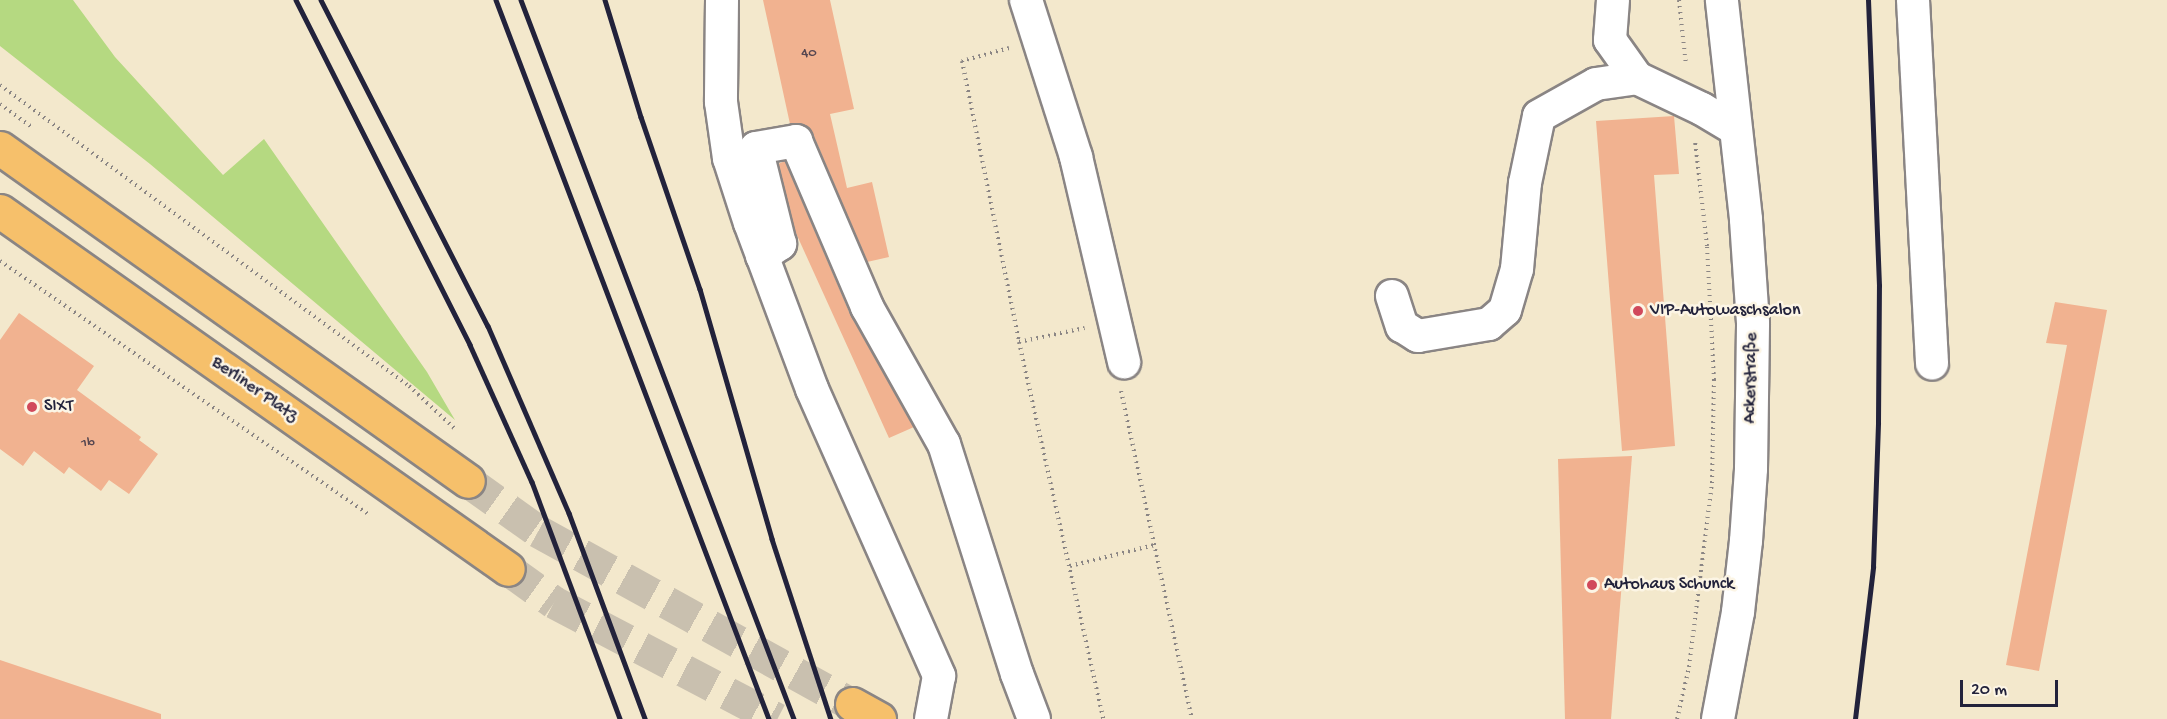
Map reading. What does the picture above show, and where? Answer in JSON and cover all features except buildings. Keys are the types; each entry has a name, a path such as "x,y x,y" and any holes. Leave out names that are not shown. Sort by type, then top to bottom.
{"main road":[{"path":"0,148 468,481"},
{"name":"Berliner Platz","path":"0,211 508,569"}],"street":[{"path":"703,0 722,46"},
{"path":"722,0 722,102 729,158 762,256 812,389 939,676 931,719"},
{"path":"1026,0 1076,157 1124,362"},
{"path":"1613,0 1610,40 1637,78 1690,103 1736,129"},
{"name":"Ackerstraße","path":"1718,719 1738,612 1751,469 1753,323 1746,219 1722,0"},
{"path":"1913,0 1932,364"},
{"path":"1392,296 1402,326 1418,336 1489,324 1505,310 1517,269 1525,183 1539,116 1596,84 1637,78"},
{"path":"762,256 780,244 756,148 796,141 867,307 944,444 1013,663 1034,719"}],"path":[{"path":"1677,719 1689,667 1713,472 1714,380 1707,246 1679,0"},
{"path":"1037,36 1003,51 962,61 1019,342 1103,719"},
{"path":"0,85 410,386 461,434"},
{"path":"0,261 374,518"},
{"path":"1019,342 1115,322"},
{"path":"1124,362 1115,366 1192,719"},
{"path":"1070,566 1154,545"}],"green space":[{"path":"0,0 73,0 115,57 223,175 264,139 427,372 455,420 150,164 0,46"}],"tunnel":[{"path":"468,481 538,531 852,704"},
{"path":"508,569 554,602 777,719"}],"railway":[{"path":"296,0 470,345 532,482 620,719"},
{"path":"321,0 488,326 569,513 645,719"},
{"path":"496,0 769,719"},
{"path":"521,0 794,719"},
{"path":"605,0 641,117 700,289 772,539 831,719"},
{"path":"1855,719 1873,567 1878,423 1879,286 1868,0"}],"place":[{"name":"VIP-Autowaschsalon","path":"1638,311"},
{"name":"SIXT","path":"32,407"},
{"name":"Autohaus Schunck","path":"1592,585"}]}
